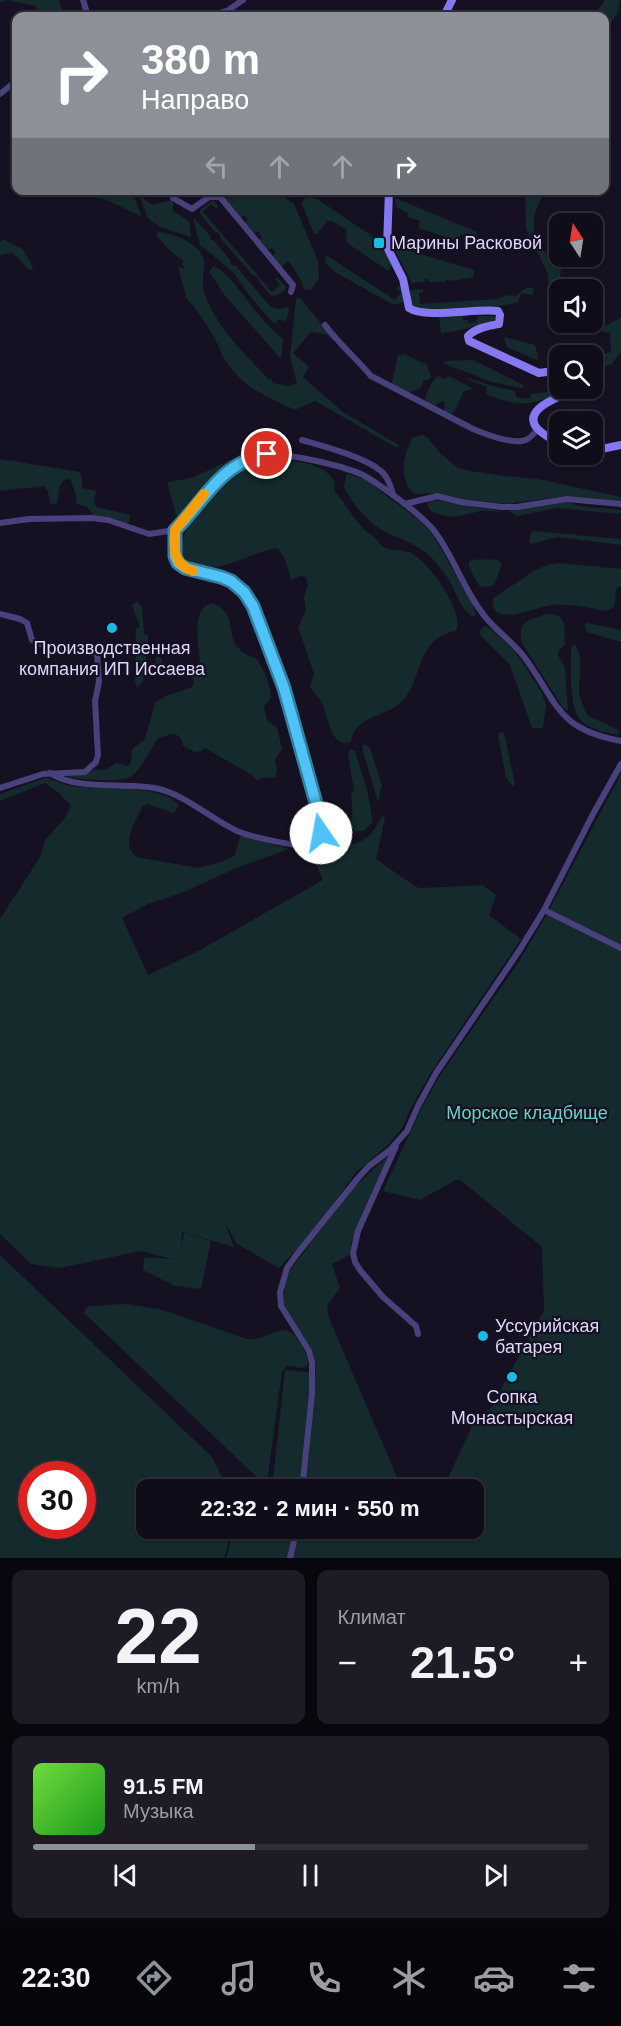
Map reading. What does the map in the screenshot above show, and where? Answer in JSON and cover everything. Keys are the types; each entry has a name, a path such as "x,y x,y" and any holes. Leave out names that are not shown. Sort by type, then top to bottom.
{"street":[{"path":"224,12 243,0"},
{"path":"0,94 12,84"},
{"path":"172,195 173,198 192,209 209,197 220,197 293,285 291,292"},
{"path":"389,195 387,247 403,279 408,306 411,310 418,312 498,311 499,324 470,333 467,337 469,340 539,373 549,372"},
{"path":"326,325 371,376 473,429 490,436 520,441 526,440 538,429"},
{"path":"549,436 538,429 534,418 539,407 556,399"},
{"path":"302,440 360,460 380,470 389,481 393,496"},
{"path":"603,448 621,444"},
{"path":"50,773 58,778 74,782 163,790 238,831 284,843 309,845 320,838 321,821 296,727 253,606 244,592 231,581 185,568 178,563 175,556 175,530 209,489 224,475 251,459 267,454 324,462 345,469 364,476 405,504 436,532 486,618 517,647 560,713 572,724 584,730 621,741"},
{"path":"405,504 437,496 461,502 502,507 517,507 567,499 621,504"},
{"path":"0,523 37,519 92,518 108,520 149,534 175,530"},
{"path":"0,614 27,623 32,640 37,643 97,653 99,675 95,701 98,755 96,762 85,772 50,773 0,788"},
{"path":"303,1479 312,1394 312,1363 309,1351 279,1299 281,1284 287,1268 369,1166 407,1131 436,1072 519,951 544,910 621,764"},
{"path":"544,910 621,948"},
{"path":"399,1140 358,1231 352,1253 360,1270 383,1297 416,1326 418,1334"},
{"path":"290,1558 294,1539"}],"green space":[{"path":"7,0 59,0 63,12 32,12 37,9 35,6"},
{"path":"605,0 620,0 618,12 609,27 609,12 597,12"},
{"path":"90,195 134,195 142,217 107,200"},
{"path":"139,195 142,195 146,201 155,206 155,204 173,200 173,211 189,221 191,237 160,227 148,218"},
{"path":"220,195 281,195 294,204 318,261 319,279 311,290 304,289 289,261 281,267 272,256 276,253 272,248 268,250 259,240 262,237 258,231 254,234 245,223 248,220 244,215 241,218"},
{"path":"525,195 543,195 535,215 535,234 549,257 549,267 558,267 561,270 559,279 549,279 549,290 548,274 526,229"},
{"path":"309,196 375,238 392,265 389,270 347,243 346,229 332,221 327,221 317,234 314,234 302,204 303,199"},
{"path":"395,198 477,232 476,243 473,246 469,245 470,240 461,234 458,241 418,228 420,221 407,217 408,213 396,207"},
{"path":"213,200 218,206 216,210 211,204 203,212 272,292 280,285 275,279 277,277 286,287 282,293 270,295 258,278 200,214 200,210"},
{"path":"193,217 231,261 230,263 235,265 271,307 278,309 289,307 287,320 279,319 273,323 232,271 200,245"},
{"path":"158,232 170,234 194,245 202,255 204,291 215,316 239,348 268,379 272,379 273,383 288,386 297,384 290,357 296,298 301,299 334,340 326,334 311,332 293,353 309,367 303,377 343,412 399,445 397,448 315,401 295,410 256,390 239,378 225,360 209,329 186,298 179,266 184,269 182,265 184,260 165,246 156,235"},
{"path":"2,239 23,249 32,269 29,270 13,253 0,255"},
{"path":"397,247 474,270 473,278 449,281 446,279 445,282 429,282 425,279 424,282 412,283 394,249"},
{"path":"326,255 395,300 401,292 396,289 398,286 402,288 403,303 392,304 335,272 325,262"},
{"path":"213,266 231,280 262,318 283,339 281,359 226,297 209,272"},
{"path":"529,287 534,289 533,295 521,293 518,302 469,309 418,308 413,306 410,292 423,289 423,292 419,293 420,304 497,299 507,295 516,296"},
{"path":"463,316 463,320 468,320 468,323 477,322 477,316 496,318 495,321 441,333 439,317"},
{"path":"621,317 621,351 612,364 603,366 603,354 611,352 610,333 603,331 603,322 606,326"},
{"path":"505,337 535,345 539,359 536,360 507,347"},
{"path":"404,354 427,365 431,377 423,380 422,387 409,393 392,385 398,355"},
{"path":"473,360 524,387 492,382 443,363"},
{"path":"438,376 445,379 449,376 474,389 464,391 451,414 444,411 445,403 442,401 435,406 425,401 429,387 435,378"},
{"path":"467,379 515,391 516,397 523,399 530,398 531,394 549,392 549,398 529,403 509,402 486,394 487,387"},
{"path":"422,435 428,438 440,453 464,470 538,479 621,497 621,501 567,496 507,504 463,499 438,493 414,494 406,481 404,466 413,437"},
{"path":"243,454 221,471 181,515 176,515 167,482 192,478"},
{"path":"0,459 80,472 82,488 96,491 94,503 97,507 130,515 129,522 93,515 87,507 77,504 70,479 61,484 55,504 50,504 48,491 44,486 0,491"},
{"path":"268,459 305,463 330,475 335,482 334,490 358,523 382,546 409,552 420,559 444,589 456,613 458,623 456,631 432,643 407,695 399,704 363,722 353,734 351,742 344,743 334,736 324,707 310,686 314,674 298,627 306,610 304,597 308,585 306,577 300,576 291,580 285,559 277,548 213,567 200,567 189,562 180,552 190,523 211,494 239,471"},
{"path":"348,474 371,484 420,521 433,535 473,605 476,614 474,617 463,606 443,571 427,553 378,527 361,512 344,487"},
{"path":"430,500 506,512 484,511 461,516 442,515 429,509 427,503"},
{"path":"569,502 578,506 621,510 621,514 558,508 517,516 510,512 511,510"},
{"path":"533,531 621,539 621,545 557,537 531,544 529,541"},
{"path":"472,560 498,560 502,563 492,586 480,587 469,568 469,562"},
{"path":"559,563 621,569 621,587 618,587 616,591 613,607 606,611 553,605 507,615 499,613 494,608 493,599 496,596 534,571"},
{"path":"138,601 142,608 144,634 148,636 148,640 143,682 137,687 135,682 136,629 140,627 132,605"},
{"path":"212,603 226,612 236,645 243,652 258,660 265,674 271,693 271,698 264,706 267,720 277,728 282,749 275,760 277,771 275,778 266,777 256,780 252,775 205,748 197,753 183,746 181,739 172,734 158,738 142,765 130,777 100,780 68,777 69,774 86,774 96,769 105,770 116,763 128,766 132,749 144,740 155,703 166,696 192,687 194,683 193,678 187,676 155,675 156,657 160,657 169,669 178,671 197,665 200,662 198,620 205,606"},
{"path":"547,614 559,616 564,623 565,644 559,650 558,655 565,668 568,710 564,709 522,643 523,625"},
{"path":"587,623 621,630 621,642 587,632 584,625"},
{"path":"484,626 514,650 541,691 546,705 543,728 532,728 510,665 480,635"},
{"path":"575,644 580,661 579,692 587,715 618,730 617,735 586,725 576,712 571,673 571,647"},
{"path":"500,732 504,733 515,784 513,786 506,778 498,735"},
{"path":"364,744 370,748 382,785 378,802 362,748"},
{"path":"350,749 355,751 368,794 372,818 372,822 363,831 347,831 346,829 352,816 351,795 354,791 348,754"},
{"name":"Морское кладбище","path":"621,774 621,1558 226,1558 230,1539 484,1539 484,1479 447,1479 473,1424 490,1409 544,1310 542,1247 460,1180 420,1200 383,1191 422,1107 441,1074 520,960"},
{"path":"45,778 73,786 144,790 170,798 179,805 173,813 148,804 142,807 129,840 132,852 137,857 198,868 234,856 241,835 289,849 234,869 184,892 148,904 122,918 148,975 200,950 323,880 310,851 362,841 371,834 383,816 385,818 376,859 416,887 483,885 496,895 489,915 521,939 430,1074 402,1128 387,1146 356,1172 313,1232 279,1268 237,1244 225,1223 234,1247 182,1232 181,1248 184,1233 211,1241 201,1289 175,1286 143,1270 144,1257 173,1259 141,1251 60,1268 31,1264 0,1234 0,919 40,857 46,839 65,818 71,806 58,792 45,783 0,801 0,794"},
{"name":"Морское кладбище","path":"389,1155 352,1241 349,1255 332,1264 340,1288 327,1306 329,1318 397,1477 412,1479 273,1479 285,1370 316,1373 315,1363 284,1305 285,1284 290,1270 353,1188"},
{"path":"0,1255 212,1457 221,1475 222,1479 136,1479 136,1539 228,1539 224,1558 0,1558"},
{"path":"126,1304 163,1310 247,1339 263,1337 282,1330 293,1335 304,1350 308,1364 304,1368 287,1366 282,1371 267,1479 259,1479 84,1313 86,1308"}],"slow traffic":[{"path":"193,571 178,563 174,549 175,530 204,494"}],"place":[{"name":"Марины Расковой","path":"379,243"},
{"name":"Производственная компания ИП Иссаева","path":"112,628"},
{"name":"Уссурийская батарея","path":"483,1336"},
{"name":"Сопка Монастырская","path":"512,1377"}],"route":[{"path":"267,454 235,467 215,483 175,530 174,549 178,563 195,572 211,574 231,581 244,592 253,606 296,727 321,821 321,833"}]}
